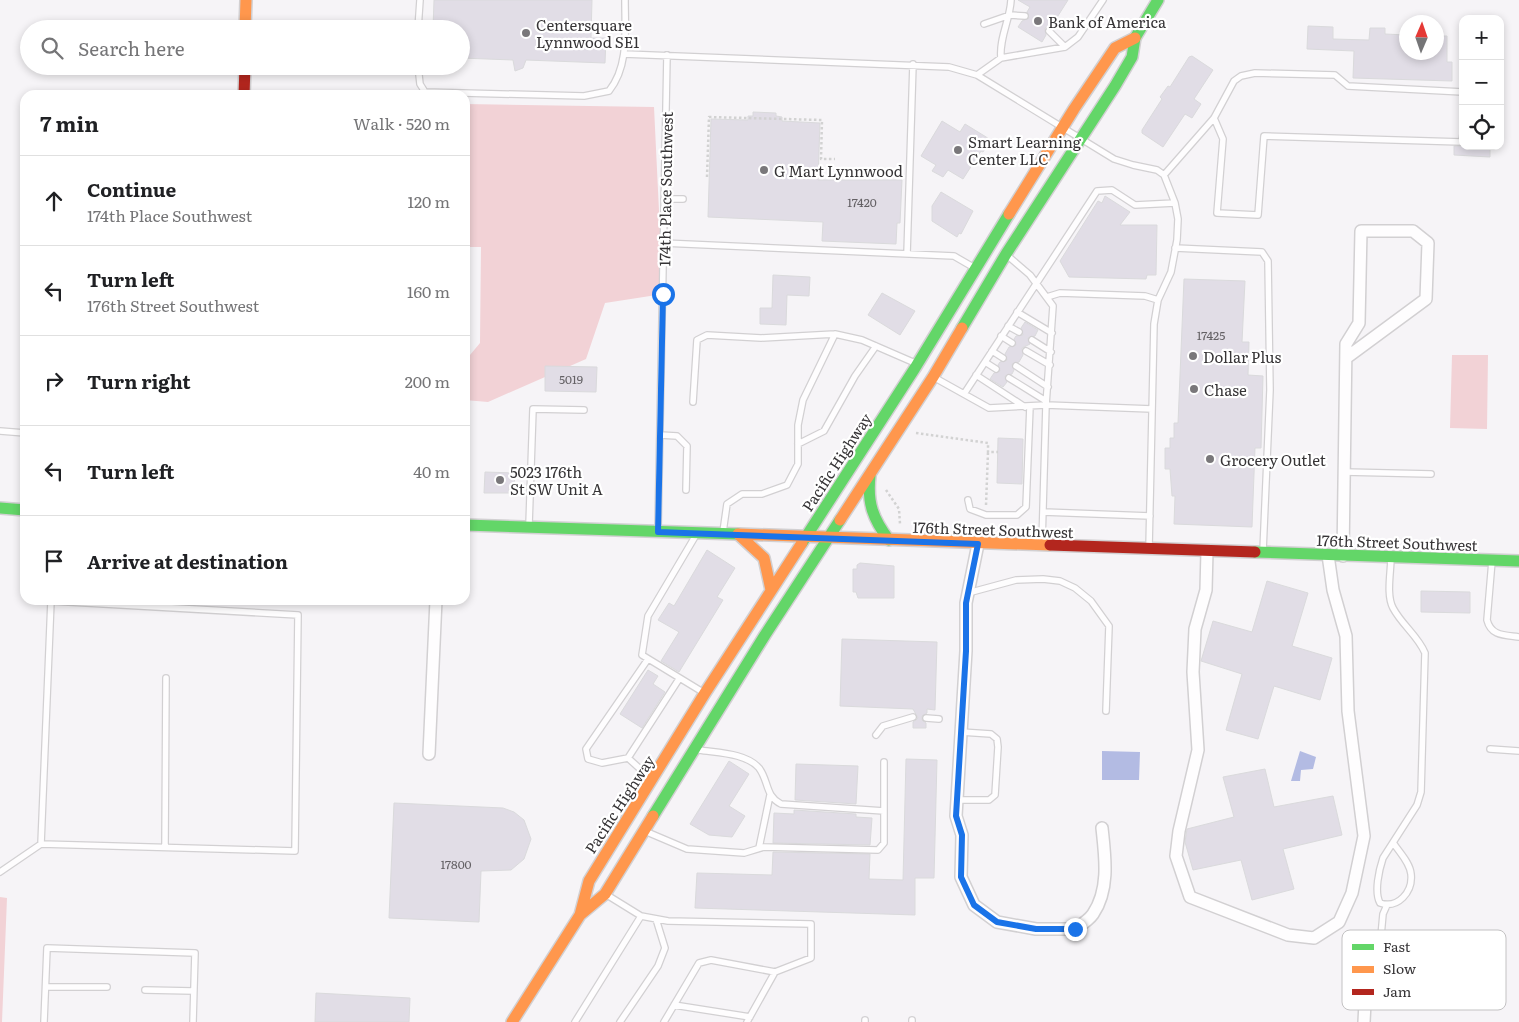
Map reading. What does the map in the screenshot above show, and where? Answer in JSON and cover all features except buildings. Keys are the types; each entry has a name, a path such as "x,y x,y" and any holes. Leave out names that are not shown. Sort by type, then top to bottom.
{"main road":[{"path":"246,0 246,20"},
{"name":"Pacific Highway","path":"512,1022 580,915 605,894 765,635 933,377 1006,254 1132,57 1135,38 1158,0"},
{"name":"Pacific Highway","path":"580,915 589,880 653,780 704,693 917,364 975,268 1114,48 1135,38"},
{"path":"244,90 245,75"},
{"path":"870,472 868,508 873,520 889,540"},
{"path":"0,508 20,510"},
{"name":"176th Street Southwest","path":"470,526 1519,561"},
{"path":"738,534 764,558 771,590"},
{"path":"624,864 624,845 649,804 653,780"}],"street":[{"path":"1343,556 1346,344 1359,324 1361,231 1413,231 1428,243 1426,299 1346,358"},
{"path":"978,544 968,593 956,816 962,835 961,877 974,905 997,922 1036,929 1075,929 1093,915 1102,897 1106,861 1102,828"},
{"path":"1206,551 1206,590 1195,629 1193,664 1198,750 1179,831 1176,856 1190,897 1288,935 1314,938 1339,922 1352,893 1364,836 1348,710 1346,636 1333,590 1328,555"},
{"path":"429,754 436,605"}],"lane":[{"path":"419,20 420,0"},
{"path":"470,93 584,96 609,92 618,80 624,54 625,0"},
{"path":"1001,58 1000,48 1010,15 1011,0"},
{"path":"977,75 1001,58 1065,47 1078,37 1103,0"},
{"path":"984,24 1010,15 1025,16"},
{"path":"1049,31 1065,47"},
{"path":"624,54 949,66 977,75 1114,158 1133,165 1157,170 1164,175 1175,203 1178,219 1176,248 1171,272 1158,300 1154,324 1149,549"},
{"name":"174th Place Southwest","path":"658,532 667,55"},
{"path":"907,254 913,64"},
{"path":"1164,175 1214,118 1234,81 1241,76 1255,72 1336,75 1348,86 1459,92"},
{"path":"419,75 420,84 424,90"},
{"path":"1214,118 1223,139 1217,213 1258,215 1264,136 1459,142"},
{"path":"964,394 1036,282 1098,191 1112,190 1135,204 1175,203"},
{"path":"664,198 683,199"},
{"path":"663,243 954,256 975,268"},
{"path":"1176,248 1262,252 1268,261 1270,390 1263,553"},
{"path":"1006,254 1036,282 1053,306 1046,403 1042,546"},
{"path":"1047,298 1060,293 1145,296 1158,300"},
{"path":"1017,312 1052,333"},
{"path":"1008,326 1019,332"},
{"path":"693,402 697,340 708,335 761,338 835,334 862,340 917,364"},
{"path":"722,534 727,504 742,494 762,494 787,485 798,464 798,425 803,400 835,334"},
{"path":"1002,336 1012,343"},
{"path":"1032,340 1051,352"},
{"path":"798,444 824,431 855,376 876,346"},
{"path":"992,350 1003,358"},
{"path":"1026,351 1050,365"},
{"path":"985,362 996,369"},
{"path":"1016,366 1048,387"},
{"path":"976,375 1028,406"},
{"path":"933,377 989,408 1046,403 1152,409"},
{"path":"1009,378 1046,403"},
{"path":"968,500 970,509 986,515 1017,515 1026,507 1028,406"},
{"path":"529,528 533,409 584,410"},
{"path":"0,431 20,433"},
{"path":"660,435 677,436 687,446 686,490"},
{"path":"1344,472 1431,474"},
{"path":"1043,512 1150,516"},
{"path":"697,533 648,616 642,655 704,693"},
{"path":"1391,557 1390,598 1393,608 1422,644 1425,653 1421,792 1417,805 1394,844 1383,858 1380,868 1378,898 1380,903 1387,905 1396,904 1403,898 1410,880 1408,865 1394,844"},
{"path":"1492,560 1487,620 1489,628 1498,635 1519,636"},
{"path":"968,593 1016,580 1043,578 1060,581 1075,588 1091,601 1109,626 1106,711"},
{"path":"41,844 50,605"},
{"path":"0,872 41,844 295,850 298,615 168,605"},
{"path":"648,659 586,749 588,759 602,763 628,758 679,678"},
{"path":"165,847 166,678"},
{"path":"876,735 884,726 913,717"},
{"path":"926,718 939,719"},
{"path":"957,800 989,800 995,795 996,784 997,739 991,734 961,732"},
{"path":"1490,748 1519,751"},
{"path":"695,750 732,755 752,763 762,773 770,795 774,800 787,806 884,811"},
{"path":"628,758 653,780"},
{"path":"645,831 687,849 744,853 760,848 878,850 884,843 884,762"},
{"path":"760,848 770,795"},
{"path":"605,894 641,916 811,924 811,958 775,972 711,960 699,963 664,1022"},
{"path":"1382,930 1383,914 1387,905"},
{"path":"575,1022 641,916"},
{"path":"620,1022 658,966 665,948 656,918"},
{"path":"44,1022 48,948 195,953 193,1022"},
{"path":"674,1005 748,1020 775,972"},
{"path":"46,987 107,988"},
{"path":"145,990 194,991"}],"path":[{"path":"707,177 709,117 822,120 820,159 835,159"},
{"path":"916,433 988,443 986,515"},
{"path":"988,452 998,452"},
{"path":"882,487 894,500 900,517 900,524"}],"shaded area":[{"path":"470,104 654,107 663,294 605,303 586,359 488,402 470,400 470,355 480,343 481,247 470,247"},
{"path":"1452,355 1488,355 1487,429 1450,428"},
{"path":"0,897 7,898 2,1022 0,1022"}],"water":[{"path":"1102,751 1140,752 1139,780 1102,780"},
{"path":"1300,751 1316,757 1313,769 1301,770 1300,781 1291,781"}],"traffic: fast":[{"path":"962,328 1006,254 1115,86 1132,57 1135,38 1158,0"},
{"path":"802,543 915,368 1009,214"},
{"path":"870,476 869,494 872,510 889,540"},
{"path":"0,508 20,510"},
{"path":"653,816 765,635 840,520"},
{"path":"470,525 738,534"},
{"path":"1255,552 1519,561"}],"traffic: slow":[{"path":"245,20 246,0"},
{"path":"1009,214 1074,109 1115,48 1135,38"},
{"path":"840,520 933,377 962,328"},
{"path":"738,534 1050,545"},
{"path":"738,534 764,558 771,590"},
{"path":"580,915 589,881 705,693 802,543"},
{"path":"512,1022 580,915 605,894 653,816"}],"traffic: jam":[{"path":"244,90 245,75"},
{"path":"1050,545 1255,552"}],"place":[{"name":"Bank of America","path":"1038,21"},
{"name":"Centersquare Lynnwood SE1","path":"526,33"},
{"name":"Smart Learning Center LLC","path":"958,150"},
{"name":"G Mart Lynnwood","path":"764,170"},
{"name":"Dollar Plus","path":"1193,356"},
{"name":"Chase","path":"1194,389"},
{"name":"Grocery Outlet","path":"1210,459"},
{"name":"5023 176th St SW Unit A","path":"500,480"}],"route":[{"path":"663,294 658,532 805,536 978,544 966,603 966,651 956,816 962,835 961,877 974,905 997,922 1036,929 1075,929"}]}
